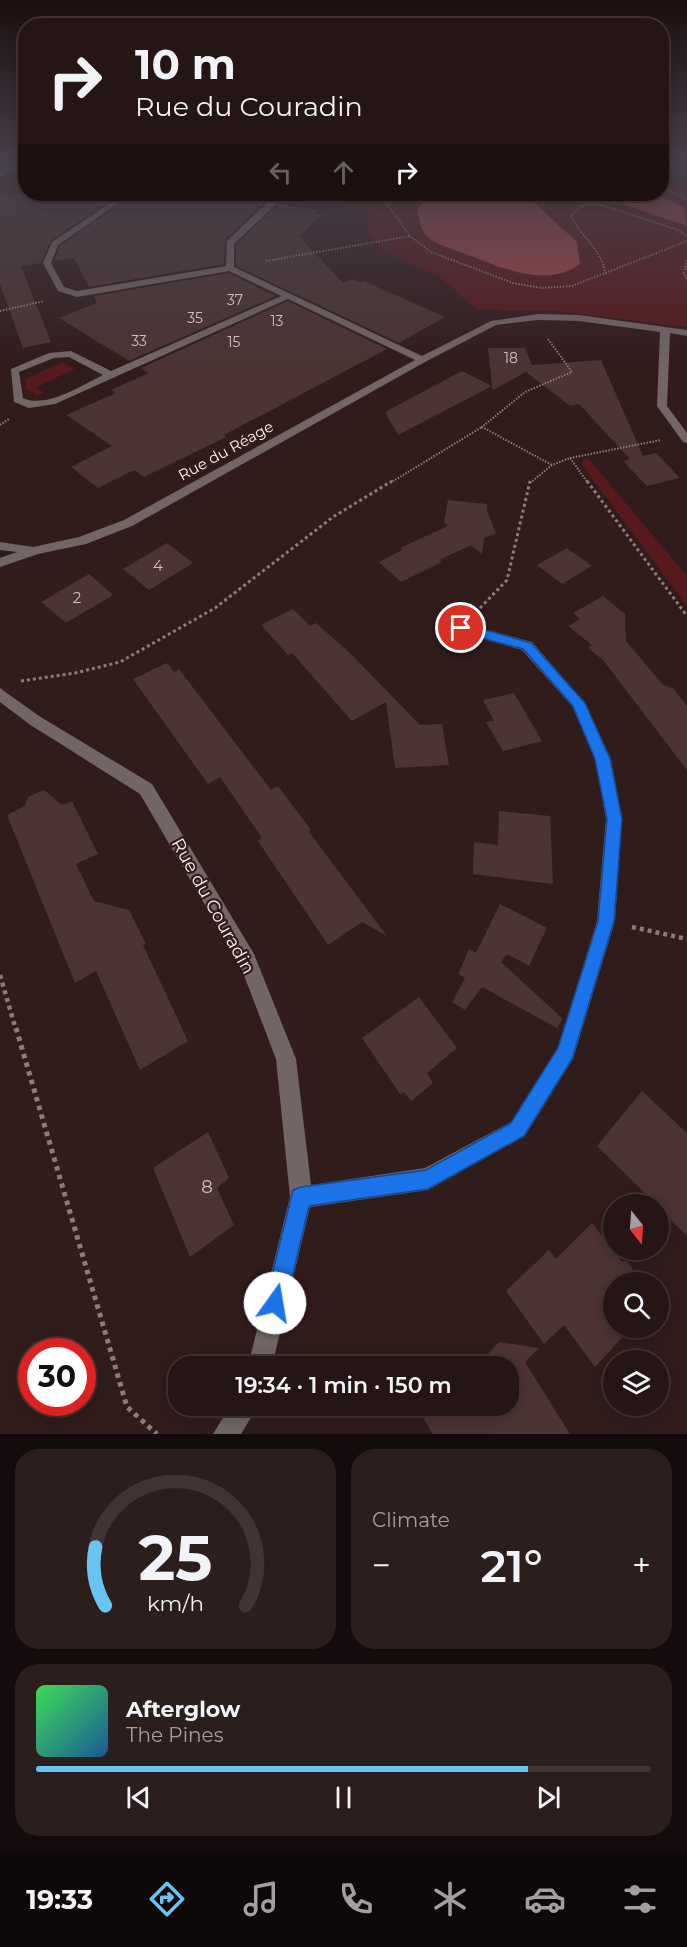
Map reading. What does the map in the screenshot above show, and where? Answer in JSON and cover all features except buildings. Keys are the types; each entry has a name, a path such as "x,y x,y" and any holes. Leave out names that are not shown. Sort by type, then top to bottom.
{"street":[{"path":"77,229 55,244 47,263 61,289 77,294 230,268 286,297 422,360"},
{"path":"230,268 230,243 245,229"},
{"path":"111,375 71,354 52,356 14,371 18,400 29,405 51,402 286,297"},
{"name":"Rue du Réage","path":"36,550 82,541 128,523 422,360 494,323 537,317 579,318 687,333"},
{"path":"665,330 662,406 685,438"},
{"path":"0,546 36,550"},
{"path":"0,562 36,550"},
{"path":"301,1197 428,1179 518,1129 566,1052 606,921 614,819 603,759 578,703 527,646 461,628"},
{"name":"Rue du Couradin","path":"8,689 34,720 146,789 247,960 286,1059 301,1197 262,1356"},
{"path":"226,1434 238,1416"}],"path":[{"path":"405,229 430,252 513,283 542,288 572,286 606,274 636,259 687,241"},
{"path":"576,229 599,249 603,256 606,274"},
{"path":"230,268 410,236"},
{"path":"687,260 684,273 687,280"},
{"path":"0,311 77,294"},
{"path":"8,689 25,679 75,673 120,662 215,608 333,517 482,427 525,392 572,372 543,333 537,317"},
{"path":"482,427 552,465"},
{"path":"461,628 507,580 530,481 552,465 570,459 685,438"},
{"path":"570,459 687,616"},
{"path":"606,921 687,939"},
{"path":"0,975 127,1407 157,1434"}],"shaded area":[{"path":"367,229 687,229 687,327 555,311 477,310 439,276 403,261 382,249 367,232"},
{"path":"423,229 563,229 577,242 580,264 552,275 520,273 440,245"},
{"path":"63,362 75,369 36,387 45,393 37,396 26,389 25,379"},
{"path":"588,458 687,576 687,606 582,465 583,460"}],"route":[{"path":"275,1303 301,1197 428,1179 518,1129 566,1052 606,921 614,819 603,759 578,703 527,646 461,628"}]}
